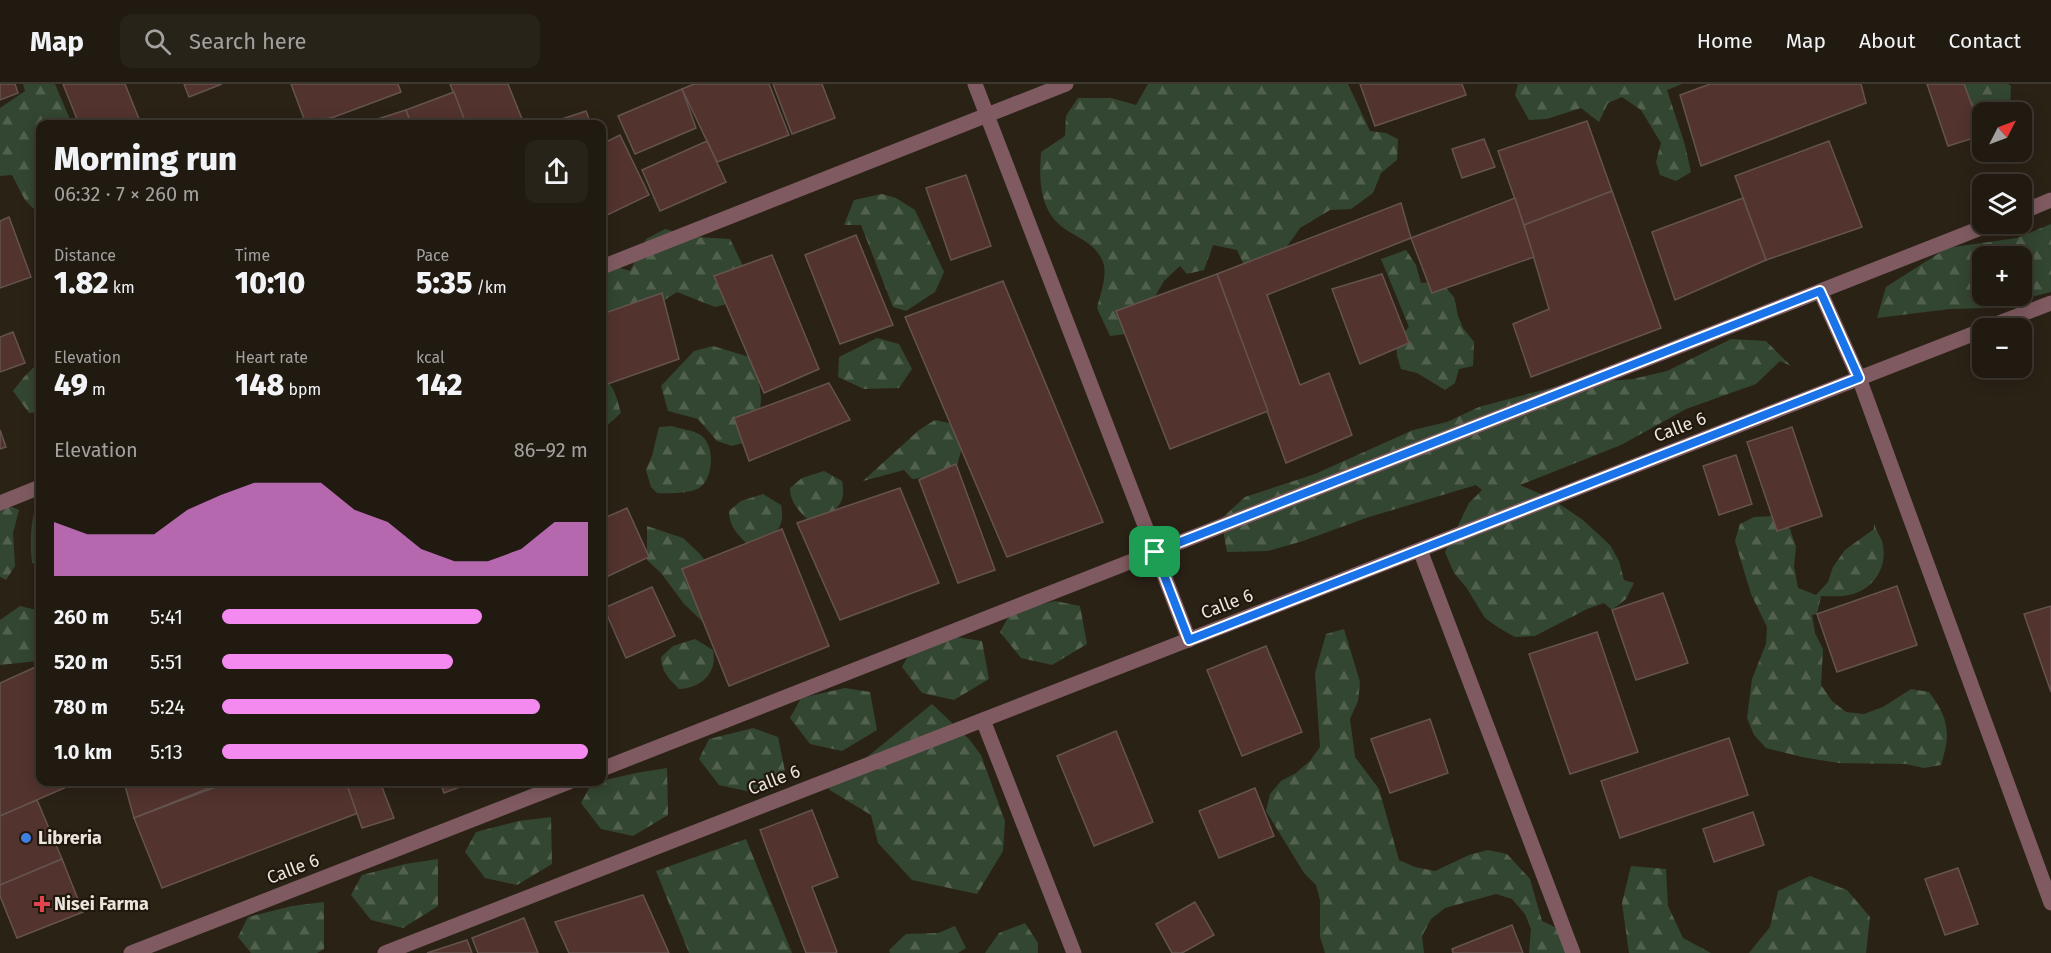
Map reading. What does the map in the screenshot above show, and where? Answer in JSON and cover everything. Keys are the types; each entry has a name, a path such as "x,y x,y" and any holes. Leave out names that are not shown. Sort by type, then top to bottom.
{"street":[{"path":"975,84 1189,640"},
{"path":"606,265 1066,84"},
{"path":"2032,208 2051,200"},
{"path":"606,767 1972,232"},
{"path":"1820,291 1859,378 2051,903"},
{"name":"Calle 6","path":"2013,318 2051,303"},
{"name":"Calle 6","path":"385,953 1972,334"},
{"path":"0,503 36,489"},
{"path":"1420,550 1573,953"},
{"path":"983,720 1074,953"},
{"name":"Calle 6","path":"131,953 559,786"}],"green space":[{"path":"23,84 55,84 70,120 36,120 36,211 25,200 12,175 0,176 0,108 25,91"},
{"path":"1148,84 1348,84 1370,131 1386,133 1398,139 1397,160 1381,173 1373,193 1351,209 1330,210 1300,228 1273,266 1249,276 1237,250 1213,245 1204,270 1187,274 1180,266 1164,281 1134,333 1110,336 1097,308 1104,279 1103,262 1092,246 1056,222 1050,213 1042,194 1041,152 1065,136 1066,116 1078,98 1111,98 1136,105"},
{"path":"1518,84 1682,84 1667,90 1685,145 1691,172 1676,181 1660,175 1656,162 1661,143 1641,110 1622,97 1608,103 1599,122 1581,108 1547,119 1529,120 1515,95"},
{"path":"1945,84 2008,84 2011,86 2010,102 1972,102 1972,116 1955,106"},
{"path":"882,194 896,198 915,210 944,272 935,292 906,311 893,307 861,225 844,225 854,200"},
{"path":"2051,224 2051,292 2032,297 2032,246 1972,246 1972,306 1995,306 1877,318 1886,287 1947,248 2017,238 2032,234 2032,232"},
{"path":"665,229 695,237 730,239 743,266 750,298 715,307 677,292 649,310 606,321 606,263 630,271 646,239"},
{"path":"1406,250 1416,265 1421,283 1440,281 1454,297 1463,328 1474,342 1473,366 1459,369 1455,383 1445,390 1417,373 1401,369 1397,356 1396,340 1409,327 1381,259"},
{"path":"877,338 899,344 912,369 899,388 864,389 838,377 839,357"},
{"path":"1731,339 1766,341 1791,366 1780,361 1756,384 1686,409 1621,445 1520,485 1552,499 1583,520 1610,545 1619,561 1624,580 1634,583 1626,599 1612,610 1604,603 1587,609 1535,636 1515,637 1485,618 1466,587 1454,573 1445,552 1469,503 1482,490 1476,485 1366,518 1268,551 1227,552 1221,519 1245,497 1315,474 1413,430 1447,422 1479,407 1562,385 1633,379 1667,371"},
{"path":"713,346 756,359 761,398 758,439 732,446 717,441 698,419 668,411 661,386 694,351"},
{"path":"36,365 36,412 29,413 13,391"},
{"path":"606,380 612,388 621,413 606,426"},
{"path":"935,420 953,424 966,431 953,475 912,479 904,470 863,481 919,430"},
{"path":"672,426 699,434 704,439 710,453 710,469 704,483 696,490 657,493 651,487 646,470 659,427"},
{"path":"824,471 842,481 842,498 836,509 808,520 793,502 790,488 802,478"},
{"path":"763,494 781,505 781,522 774,533 747,544 732,525 729,511 741,501"},
{"path":"0,502 19,510 13,533 15,566 6,580 0,577"},
{"path":"35,509 36,564 32,563 31,543"},
{"path":"1775,516 1790,529 1796,547 1794,566 1798,588 1816,595 1828,582 1833,567 1845,550 1874,529 1874,524 1884,550 1878,576 1866,588 1858,592 1843,596 1821,596 1817,614 1812,615 1815,633 1823,649 1821,685 1832,701 1846,712 1864,714 1883,707 1911,689 1929,692 1941,710 1946,727 1946,744 1941,765 1924,768 1906,764 1838,763 1766,748 1754,735 1747,718 1752,679 1766,644 1767,627 1751,594 1735,541 1740,524 1754,517"},
{"path":"647,526 683,538 700,554 719,579 704,623 684,604 661,573 647,560"},
{"path":"1055,601 1080,606 1087,644 1052,665 1021,658 1000,632 1011,612"},
{"path":"20,606 36,610 36,661 0,665 0,620"},
{"path":"1344,629 1360,682 1358,701 1350,719 1355,757 1379,789 1399,860 1415,867 1435,871 1469,855 1488,850 1507,854 1530,879 1542,921 1557,928 1567,953 1529,953 1531,929 1525,914 1512,899 1496,894 1445,908 1431,919 1422,936 1424,953 1325,953 1320,937 1320,900 1316,885 1304,873 1266,811 1270,794 1281,781 1296,773 1310,761 1320,747 1315,673 1326,634"},
{"path":"956,637 982,641 989,679 954,700 922,693 902,667 913,647"},
{"path":"695,639 713,650 713,666 701,682 679,689 664,671 661,657 673,646"},
{"path":"845,688 870,692 877,730 842,751 810,744 790,718 801,698"},
{"path":"932,704 969,739 981,755 1005,821 1003,851 977,894 912,880 878,843 871,815 828,789"},
{"path":"753,728 778,737 785,771 751,792 719,785 699,759 709,739"},
{"path":"667,768 668,815 633,836 601,829 581,803 590,786 606,786 606,780"},
{"path":"551,817 552,864 517,885 485,878 465,852 476,832 519,821"},
{"path":"746,839 792,953 689,953 656,871"},
{"path":"438,859 438,906 403,928 371,920 351,895 362,875 405,864"},
{"path":"1631,866 1666,869 1668,906 1683,938 1711,953 1629,953 1622,903"},
{"path":"1810,876 1847,890 1870,917 1866,953 1749,953 1770,927 1778,891"},
{"path":"324,902 324,949 317,953 251,953 238,937 248,917 292,906"},
{"path":"1025,923 1038,943 1038,953 985,953 999,933"},
{"path":"955,926 966,948 958,953 890,953 889,950 906,934 938,933"}],"building":[{"path":"0,84 15,84 18,93 0,100"},
{"path":"63,84 125,84 139,120 77,120"},
{"path":"184,84 222,84 189,97"},
{"path":"291,84 398,84 401,92 334,117 304,120"},
{"path":"450,84 508,84 522,120 464,120"},
{"path":"694,84 769,84 789,135 717,162 682,89"},
{"path":"773,84 822,84 835,118 792,134"},
{"path":"1360,84 1462,84 1466,95 1375,126"},
{"path":"1710,84 1861,84 1866,103 1701,166 1680,95"},
{"path":"1927,84 1964,84 1972,105 1972,138 1948,146"},
{"path":"682,89 696,128 635,154 618,116"},
{"path":"454,92 464,120 410,120 406,110"},
{"path":"406,110 410,120 375,120"},
{"path":"586,111 589,120 559,120"},
{"path":"1587,121 1612,191 1524,225 1498,151"},
{"path":"620,135 649,195 606,216 606,142"},
{"path":"1484,139 1495,167 1462,178 1452,149"},
{"path":"707,141 726,182 660,211 642,170"},
{"path":"1829,141 1862,227 1766,260 1735,176"},
{"path":"966,175 991,246 951,260 926,188"},
{"path":"1612,191 1661,328 1531,377 1513,324 1549,309 1524,225"},
{"path":"1515,198 1534,257 1432,293 1411,238"},
{"path":"1743,198 1766,260 1675,300 1652,232"},
{"path":"1401,203 1411,238 1267,295 1300,385 1329,373 1352,435 1286,463 1217,274"},
{"path":"9,217 31,277 0,288 0,221"},
{"path":"856,235 893,325 840,344 805,255"},
{"path":"772,255 819,369 764,393 714,276"},
{"path":"1217,274 1268,411 1170,449 1116,311"},
{"path":"1382,274 1409,343 1360,364 1332,289"},
{"path":"1003,281 1103,522 1007,557 905,317"},
{"path":"662,293 679,359 606,385 606,313"},
{"path":"13,332 25,363 0,372 0,337"},
{"path":"829,383 850,420 749,461 734,418"},
{"path":"1792,427 1822,516 1777,531 1747,442"},
{"path":"0,430 6,447 0,449"},
{"path":"1736,455 1752,504 1719,515 1703,466"},
{"path":"956,464 995,570 958,583 919,480"},
{"path":"900,488 939,583 840,620 797,523"},
{"path":"627,508 649,557 606,577 606,517"},
{"path":"782,529 829,646 729,686 682,569"},
{"path":"1897,586 1917,645 1837,672 1817,614"},
{"path":"652,587 675,636 626,658 606,613 606,607"},
{"path":"1663,593 1688,663 1636,680 1612,610"},
{"path":"2051,606 2051,692 2024,614"},
{"path":"1597,632 1638,752 1570,774 1529,654"},
{"path":"1266,646 1302,732 1242,756 1207,670"},
{"path":"36,667 36,786 69,786 0,816 0,683"},
{"path":"1430,719 1448,773 1390,793 1371,739"},
{"path":"1116,731 1153,822 1094,846 1057,756"},
{"path":"1729,738 1748,795 1620,838 1601,781"},
{"path":"125,786 214,786 134,818"},
{"path":"218,786 348,786 358,813 162,888 134,818"},
{"path":"347,786 382,786 394,818 362,828"},
{"path":"441,786 462,786 444,793"},
{"path":"1255,788 1274,836 1219,858 1199,811"},
{"name":"Libreria","path":"37,800 62,859 0,885 0,816"},
{"path":"812,810 838,877 812,887 837,952 835,953 806,953 760,830"},
{"path":"1753,812 1764,845 1714,862 1703,829"},
{"name":"Nisei Farma","path":"62,859 83,912 17,938 0,896 0,885"},
{"path":"1958,868 1978,924 1945,935 1925,879"},
{"path":"643,895 669,953 569,953 555,922"},
{"path":"1195,902 1214,935 1182,953 1172,953 1156,924"},
{"path":"524,918 538,953 478,953 472,938"},
{"path":"1512,925 1523,953 1453,953 1452,949"},
{"path":"467,940 472,953 427,953"}],"place":[{"name":"Libreria","path":"26,838"},
{"name":"Nisei Farma","path":"42,904"}],"route":[{"path":"1820,291 1859,378 1189,640 1155,552 1820,291"}]}
